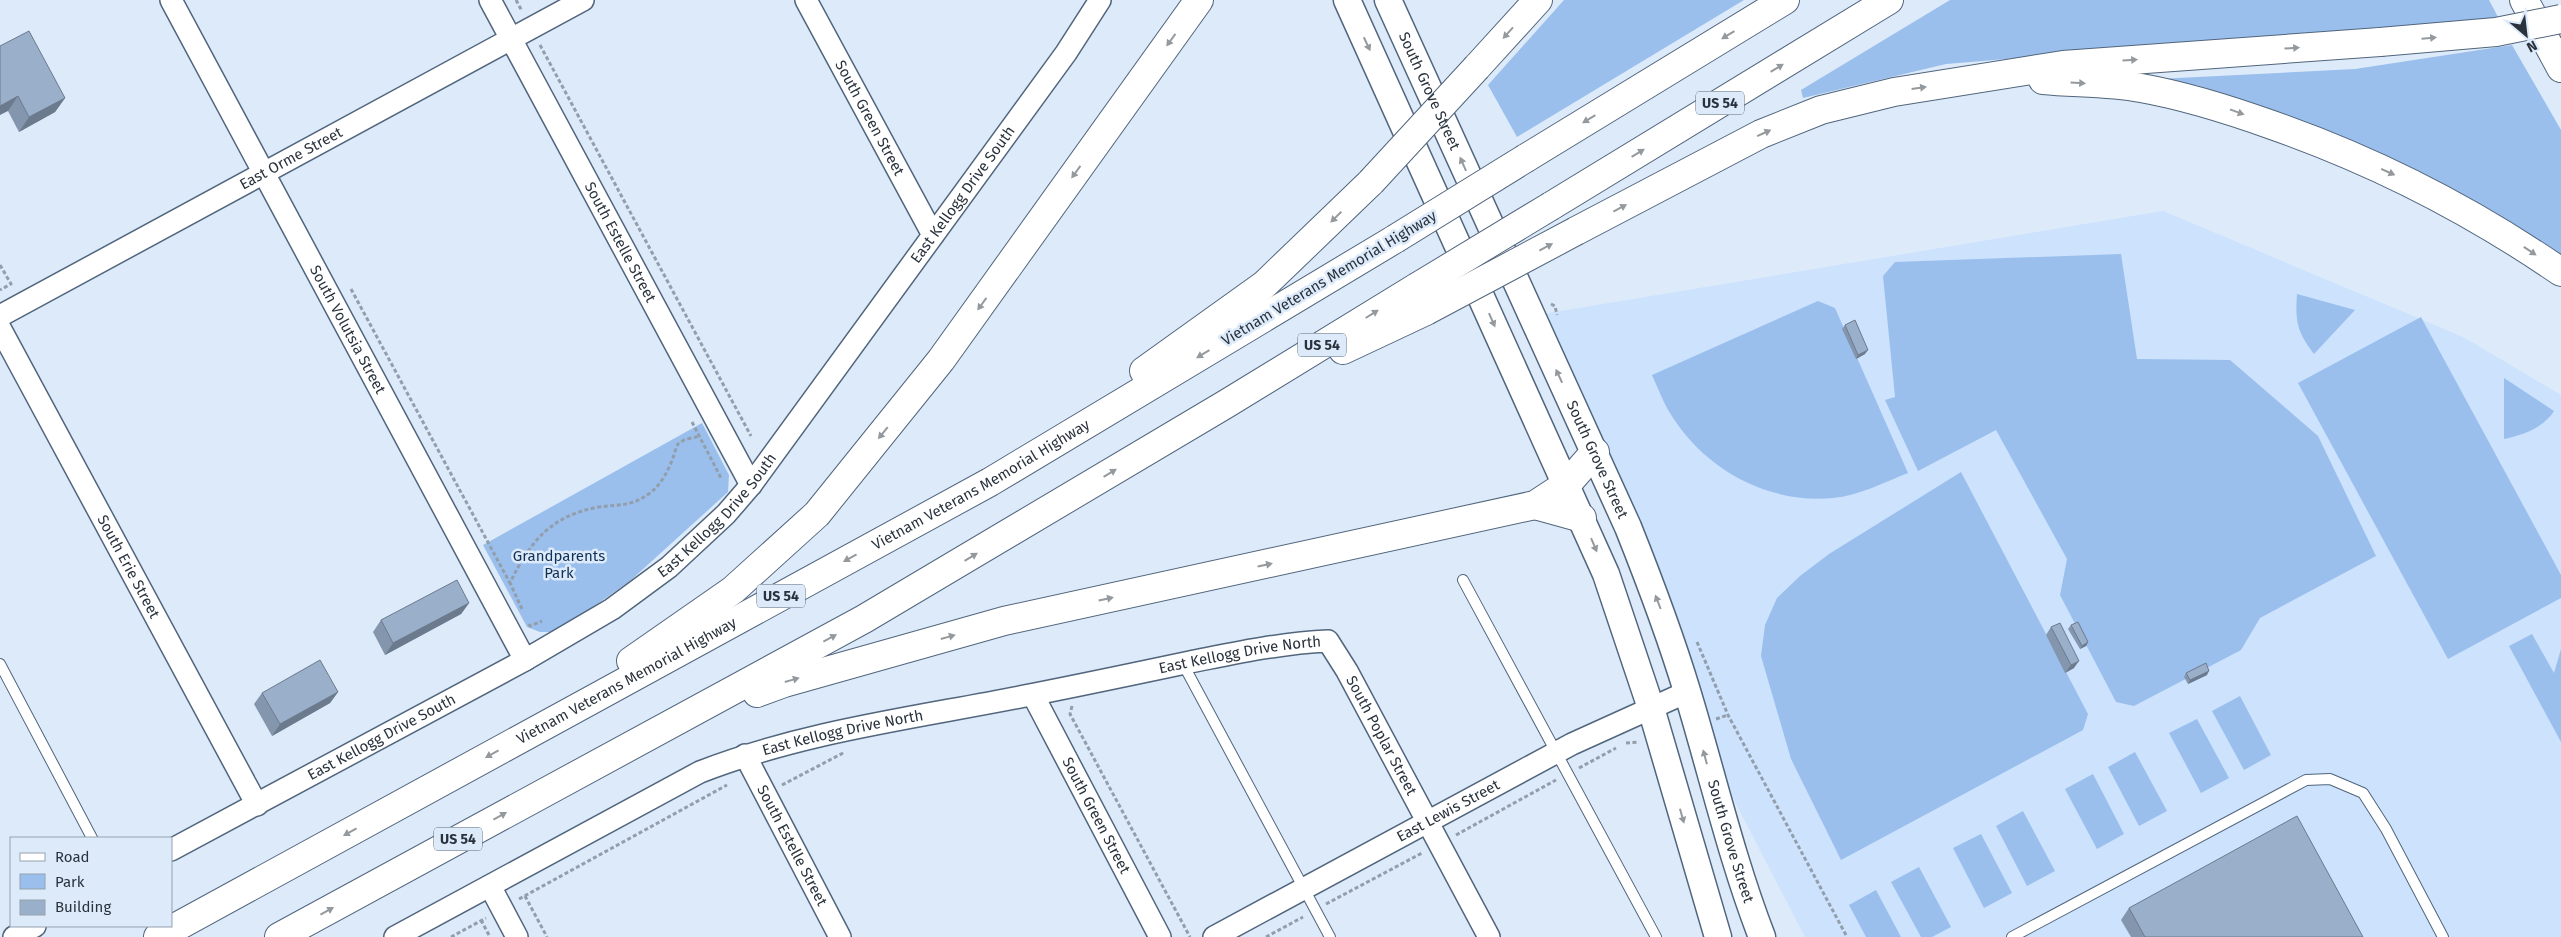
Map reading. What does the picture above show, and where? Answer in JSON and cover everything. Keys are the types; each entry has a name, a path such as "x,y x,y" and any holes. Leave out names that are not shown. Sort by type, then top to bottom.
{"highway":[{"path":"539,728 643,652 733,590 816,514 941,360 1199,0"},
{"path":"990,482 1264,285 1371,182 1538,0"},
{"name":"Vietnam Veterans Memorial Highway","path":"158,937 990,482 1395,239 1785,0"},
{"name":"US 54","path":"281,936 864,620 1226,404 1422,299 1551,206 1889,0"},
{"path":"2524,0 2561,68"},
{"path":"1422,299 1576,231 1761,134 1822,110 1894,92 2063,65 2496,32 2561,19"},
{"path":"1994,77 2140,88 2224,108 2321,142 2415,184 2508,235 2561,272"},
{"path":"633,744 784,683 1004,621 1535,505 1567,484 1595,452"},
{"path":"1535,505 1582,518"}],"street":[{"name":"South Volutsia Street","path":"171,0 524,660"},
{"name":"South Estelle Street","path":"490,0 751,484"},
{"name":"East Orme Street","path":"0,316 583,0"},
{"name":"South Green Street","path":"806,0 933,235"},
{"name":"East Kellogg Drive South","path":"172,849 524,660 640,591 701,538 751,484 1066,53 1100,0"},
{"path":"1347,0 1606,574 1651,708 1718,937"},
{"name":"South Grove Street","path":"1388,0 1595,452 1660,609 1687,692 1718,806 1762,937"},
{"name":"South Erie Street","path":"0,328 257,805"},
{"name":"East Kellogg Drive North","path":"395,937 700,772 745,755 819,735 908,716 1036,701 1183,664 1276,644 1328,642"},
{"name":"South Poplar Street","path":"1328,642 1346,671 1418,826 1488,937"},
{"name":"East Lewis Street","path":"1214,937 1555,753 1687,692"},
{"name":"South Green Street","path":"1036,701 1160,937"},
{"name":"South Estelle Street","path":"745,755 840,937"},
{"path":"490,886 517,937"},
{"path":"14,937 33,927"}],"lane":[{"path":"1463,580 1656,937"},
{"path":"0,664 91,837"},
{"path":"1183,664 1330,937"},
{"path":"2012,937 2306,780 2330,779 2363,793 2386,829 2443,937"}],"path":[{"path":"516,0 751,436"},
{"path":"0,265 10,284 0,290"},
{"path":"349,286 510,583 530,626 542,621"},
{"path":"510,583 533,543 551,525 574,512 634,504 655,490 664,478 678,444 684,440 700,436"},
{"path":"1036,701 1074,700 1070,714 1190,937"},
{"path":"1714,720 1728,715"},
{"path":"766,796 799,774 848,751"},
{"path":"451,937 731,783"},
{"path":"1418,826 1426,862"},
{"path":"525,896 547,937"},
{"path":"481,920 490,937"}],"shaded area":[{"path":"2163,211 2463,337 2561,395 2561,937 1805,937 1731,794 1688,650 1543,314"}],"green space":[{"path":"1564,0 1744,0 1517,137 1488,85"},
{"path":"1950,0 2489,0 2498,17 2443,26 2224,41 1946,64 1803,98 1801,90"},
{"path":"2512,45 2561,130 2561,257 2506,220 2391,160 2320,130 2199,86 2158,79 2355,69"},
{"path":"2121,254 2137,359 2230,360 2318,436 2376,556 2260,618 2241,650 2134,706 2116,702 2060,595 2067,559 1996,430 1918,471 1885,400 1895,397 1883,276 1895,262"},
{"path":"2297,294 2355,310 2314,354 2298,326 2296,312"},
{"path":"1818,301 1835,308 1908,473 1852,495 1833,498 1808,498 1784,495 1761,489 1719,466 1684,433 1667,409 1652,375"},
{"path":"2421,317 2561,575 2561,598 2448,659 2298,383"},
{"path":"2504,378 2554,411 2544,422 2532,430 2504,439"},
{"name":"Grandparents Park","path":"702,423 729,475 728,492 631,580 579,617 556,632 540,632 527,627 483,545"},
{"path":"1961,472 2088,714 2083,730 1841,860 1791,759 1761,656 1765,625 1777,598 1800,576 1829,554"},
{"path":"2532,634 2554,673 2561,649 2561,742 2509,646"},
{"path":"2240,696 2271,755 2244,770 2212,711"},
{"path":"2197,719 2229,778 2201,793 2169,733"},
{"path":"2135,752 2167,811 2139,826 2108,767"},
{"path":"2093,774 2124,834 2097,849 2065,789"},
{"path":"2023,811 2055,871 2027,886 1996,826"},
{"path":"1981,834 2012,893 1984,908 1953,848"},
{"path":"1919,867 1951,927 1932,937 1921,937 1891,882"},
{"path":"1876,890 1901,937 1866,937 1849,905"}],"building":[{"path":"29,31 65,98 29,117 18,96 0,106 0,46"},
{"path":"1855,320 1868,350 1858,355 1845,325"},
{"path":"457,580 469,603 393,643 381,620"},
{"path":"2078,622 2088,642 2082,646 2071,625"},
{"path":"2060,623 2079,661 2071,665 2051,627"},
{"path":"320,660 338,692 280,724 262,693"},
{"path":"2206,663 2209,671 2190,680 2186,673"},
{"path":"2297,816 2363,937 2145,937 2129,908"}]}
